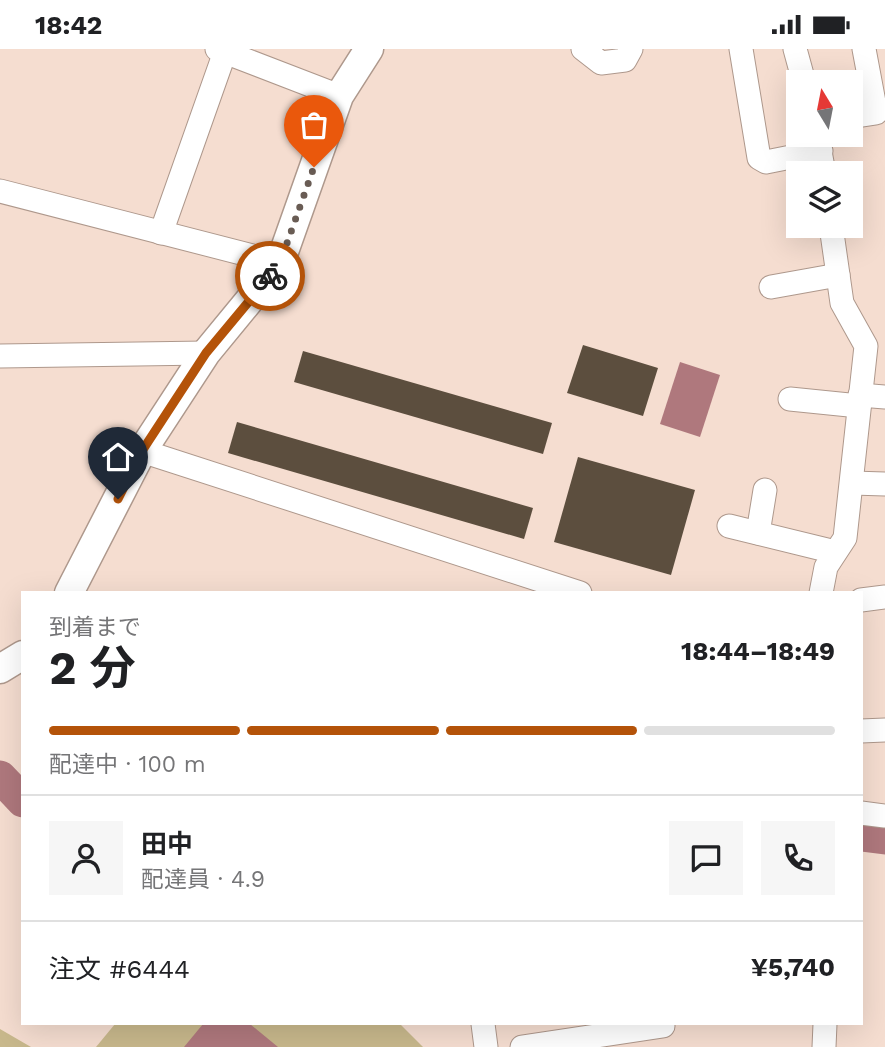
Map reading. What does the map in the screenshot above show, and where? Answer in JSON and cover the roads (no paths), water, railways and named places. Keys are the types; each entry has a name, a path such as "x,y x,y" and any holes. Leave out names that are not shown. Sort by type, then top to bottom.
{"main road":[{"path":"70,591 142,451 206,353 280,263 339,96 369,49"},
{"path":"0,669 21,656"}],"street":[{"path":"583,49 601,63 625,60 631,49"},
{"path":"741,49 759,158 766,162 821,153"},
{"path":"795,49 801,70"},
{"path":"864,49 880,119"},
{"path":"161,233 223,50 339,96"},
{"path":"0,191 280,263"},
{"path":"821,591 826,567 845,538 866,346 842,303 833,238"},
{"path":"771,287 838,275"},
{"path":"0,356 206,353"},
{"path":"790,399 860,400 885,397"},
{"path":"142,451 574,591"},
{"path":"852,483 885,484"},
{"path":"758,533 765,490"},
{"path":"729,526 835,552"},
{"path":"863,600 885,597"},
{"path":"863,731 885,730"},
{"path":"863,813 885,816"},
{"path":"482,1025 486,1047"},
{"path":"522,1047 663,1025"},
{"path":"824,1047 825,1025"}],"waterway":[{"path":"0,777 21,799"},
{"path":"863,835 885,838"}]}
